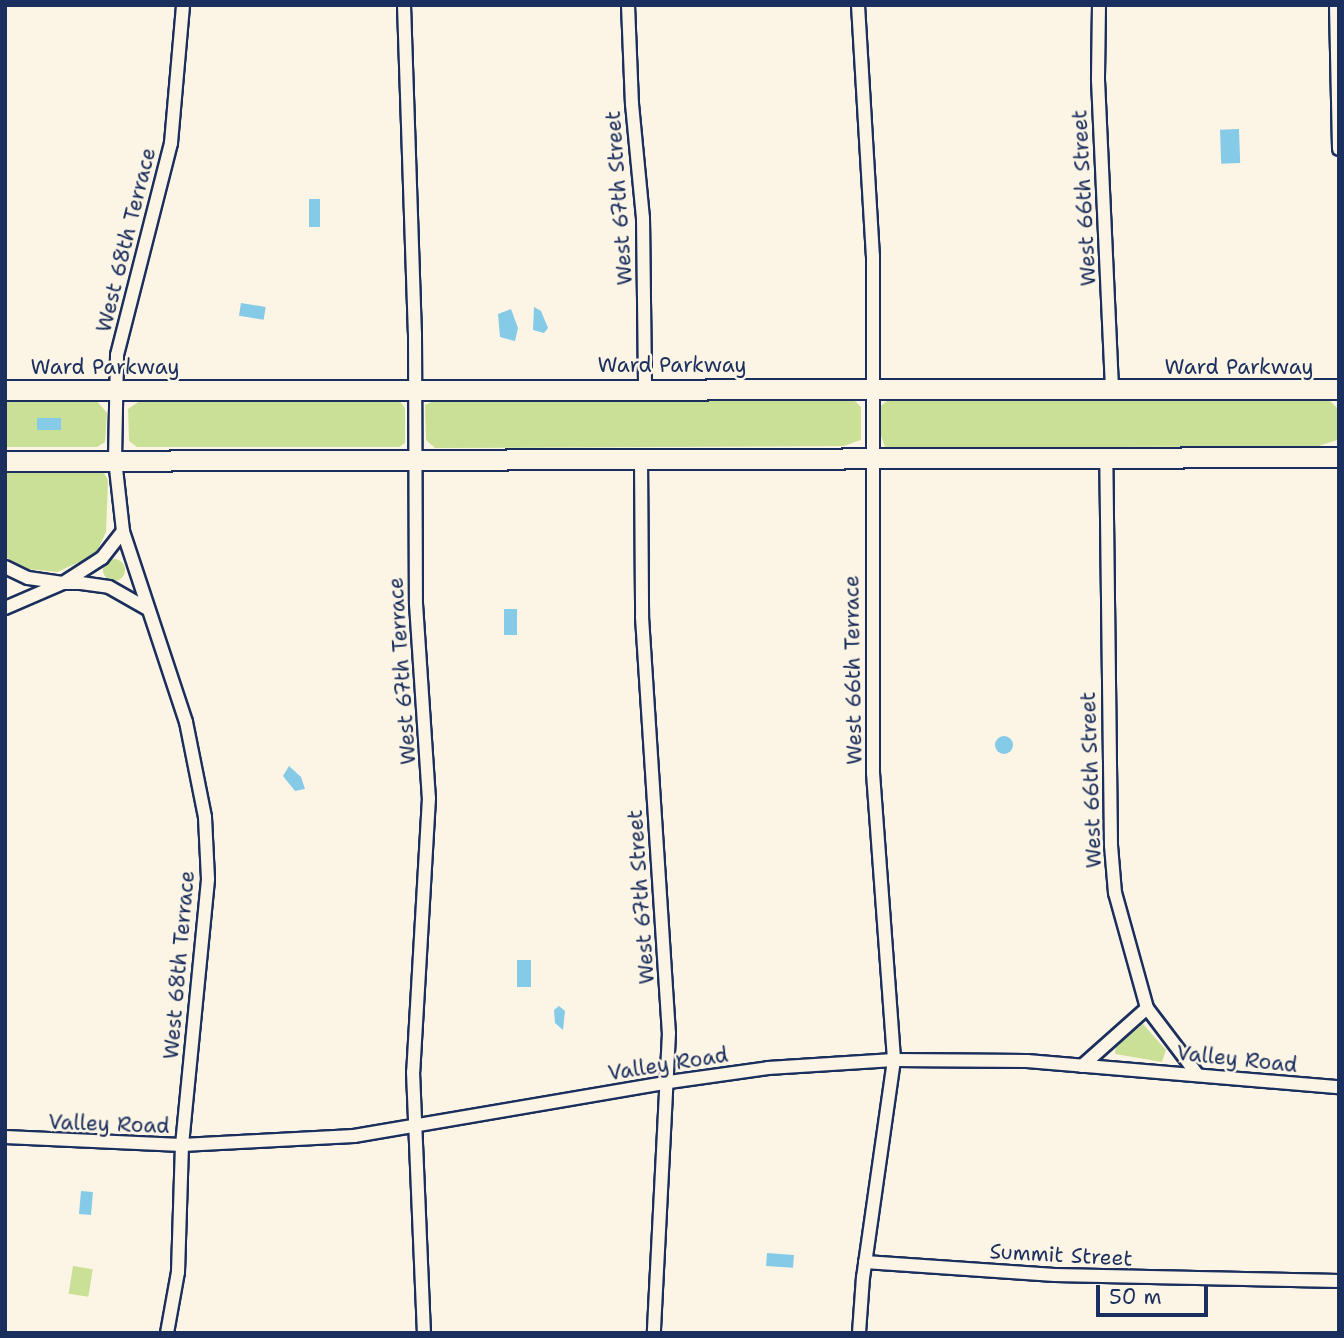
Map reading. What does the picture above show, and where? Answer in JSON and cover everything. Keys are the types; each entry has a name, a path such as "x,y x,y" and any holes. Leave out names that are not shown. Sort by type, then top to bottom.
{"main road":[{"name":"Ward Parkway","path":"5,390 873,386 1339,389"},
{"path":"5,461 1339,457"}],"street":[{"name":"West 68th Terrace","path":"167,1333 178,1272 182,1145 208,879 205,817 186,722 145,608 123,531 115,460 116,390 125,310 156,217 171,143 183,5"},
{"name":"West 67th Terrace","path":"404,5 416,389 416,604 429,798 414,1027 424,1333"},
{"name":"West 67th Street","path":"628,5 632,104 643,218 645,389"},
{"name":"West 66th Terrace","path":"858,5 873,256 873,773 894,1060 865,1262 859,1333"},
{"name":"West 66th Street","path":"1099,5 1098,80 1112,389"},
{"path":"1336,5 1339,149"},
{"name":"West 67th Street","path":"641,458 642,617 666,971 669,1082 654,1333"},
{"name":"West 66th Street","path":"1106,459 1111,845 1115,893 1147,1008"},
{"path":"5,608 63,583 102,558 123,531"},
{"path":"5,567 28,578 109,587 145,608"},
{"path":"1082,1066 1147,1008 1197,1074"},
{"name":"Valley Road","path":"5,1137 182,1145 354,1136 669,1082 768,1068 894,1060 1082,1066 1339,1087"},
{"name":"Summit Street","path":"865,1262 1055,1275 1339,1280"}],"green space":[{"path":"889,399 1329,400 1337,408 1337,440 1319,446 891,448 885,447 881,436 881,406"},
{"path":"5,400 97,401 107,413 105,442 97,447 5,447"},
{"path":"141,400 399,400 405,408 405,443 399,447 137,447 129,441 128,409"},
{"path":"436,400 854,400 861,407 861,440 844,446 435,448 426,440 425,405"},
{"path":"102,470 108,480 106,532 95,555 57,572 28,569 5,557 5,472"},
{"path":"114,559 122,562 125,570 122,578 114,581 106,578 103,570 106,562"},
{"path":"1143,1024 1166,1050 1162,1062 1115,1054 1116,1046"},
{"path":"73,1266 93,1269 88,1297 69,1294"}],"water":[{"path":"1239,129 1240,163 1221,164 1220,130"},
{"path":"309,199 320,199 320,227 309,227"},
{"path":"241,303 266,307 264,320 239,316"},
{"path":"534,307 541,311 548,328 544,333 533,330"},
{"path":"511,309 518,328 515,341 500,337 498,314"},
{"path":"37,418 61,418 61,430 37,430"},
{"path":"504,609 517,609 517,635 504,635"},
{"path":"1004,736 1010,739 1013,745 1010,751 1004,754 998,751 995,745 998,739"},
{"path":"289,766 301,777 305,789 295,791 283,776"},
{"path":"517,960 531,960 531,987 517,987"},
{"path":"559,1006 565,1011 563,1030 555,1023 554,1010"},
{"path":"81,1191 93,1192 91,1215 79,1214"},
{"path":"767,1253 794,1255 793,1268 766,1266"}]}
